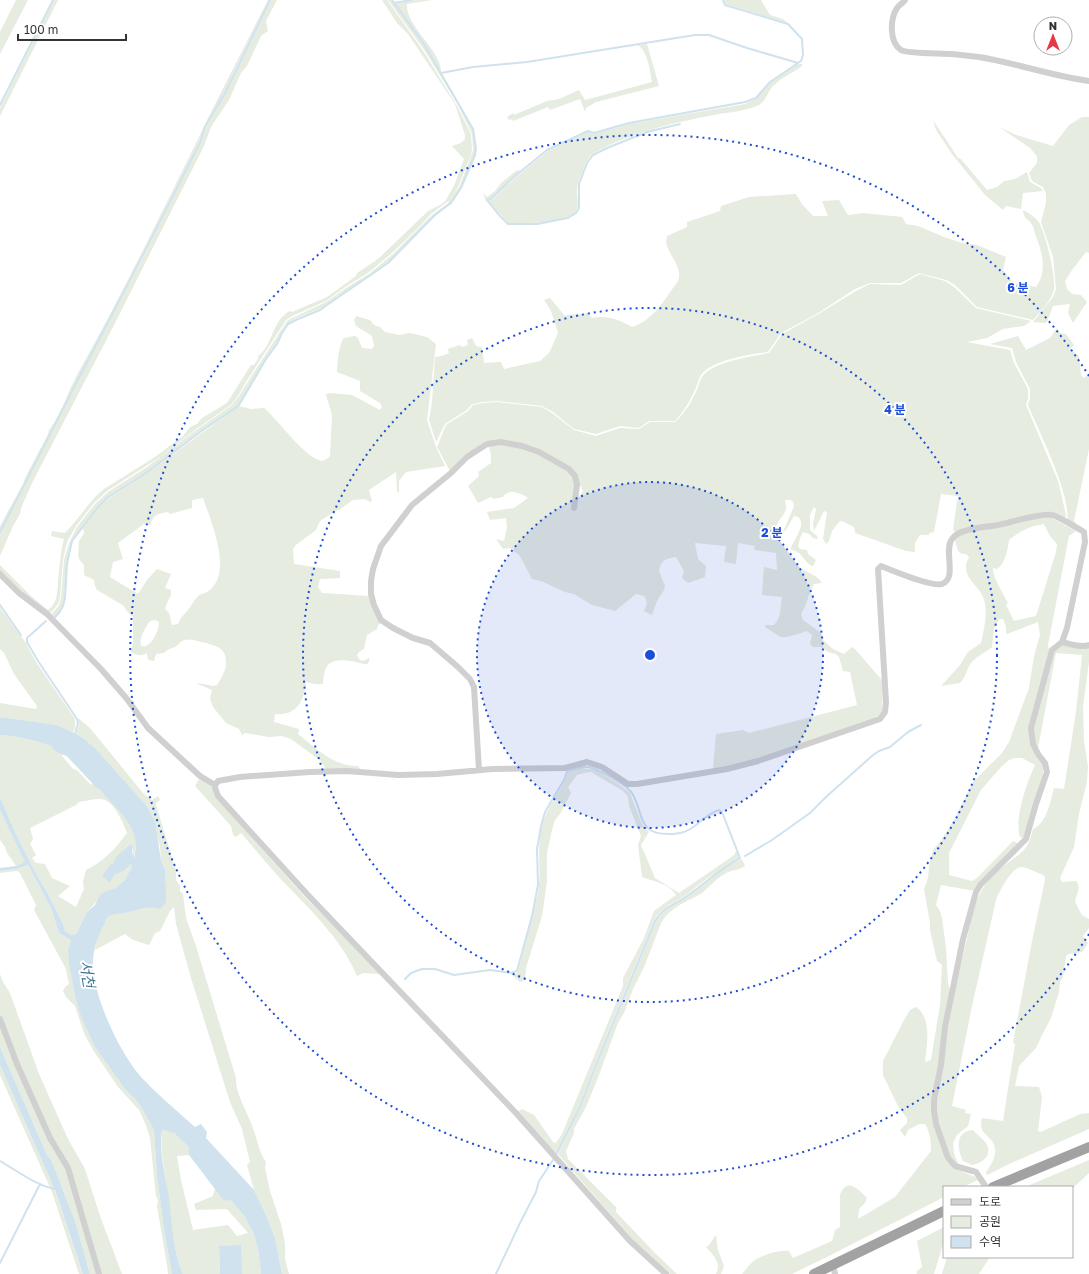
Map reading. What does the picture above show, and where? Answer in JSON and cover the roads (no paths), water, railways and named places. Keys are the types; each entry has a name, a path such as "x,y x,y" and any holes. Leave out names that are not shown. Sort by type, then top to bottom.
{"highway":[{"path":"994,1186 1089,1147"},
{"path":"814,1274 834,1269 943,1211"}],"street":[{"path":"905,0 897,8 893,18 892,28 893,39 897,47 903,52 980,57 1066,78 1089,81"},
{"path":"479,770 474,687 470,679 430,643 413,638 381,620 371,594 371,582 376,558 381,546 412,505 467,457 487,444 501,442 522,446 539,452 569,469 575,476 577,485 574,508"},
{"path":"215,785 218,781 240,777 310,772 347,771 398,775 437,774 479,770 559,768 587,762 602,767 628,784 637,784 758,762 880,719 885,712 886,702 878,569 881,566 923,582 936,585 944,583 948,579 951,572 949,554 951,540 956,535 977,527 996,525 1045,514 1054,515 1084,532 1085,542 1067,628 1062,642 1052,650 1050,655 1032,728 1033,744 1038,754 1045,762 1047,772 1026,839 981,884 976,892 963,939 945,1027 941,1065 934,1100 936,1124 948,1158 955,1166 976,1172 985,1186"},
{"path":"0,574 19,593 47,614 101,669 127,699 148,728 200,776 215,785 218,796 307,894 515,1112 630,1240 666,1274"},
{"path":"1062,642 1076,646 1089,645"},
{"path":"0,1019 17,1064 50,1138 68,1168 99,1274"}],"water":[{"path":"0,717 57,725 82,737 96,749 146,805 155,822 161,860 165,870 166,902 160,909 142,908 125,913 114,914 107,918 97,939 94,951 93,969 95,982 110,1026 117,1041 133,1067 161,1097 195,1127 201,1124 207,1132 206,1138 254,1190 275,1238 282,1274 261,1274 258,1249 254,1234 245,1217 233,1203 211,1171 196,1154 174,1133 162,1130 162,1153 173,1233 179,1264 183,1274 172,1274 164,1230 157,1176 154,1130 138,1102 125,1089 94,1045 81,1016 75,996 68,950 71,940 59,933 51,908 28,865 16,869 0,871 0,868 16,866 25,862 0,810 0,797 15,832 48,894 65,931 71,935 76,934 87,912 95,905 100,895 115,888 124,881 132,867 131,864 124,871 114,875 110,883 102,876 111,864 113,864 117,856 131,844 133,846 132,852 134,858 136,847 135,837 126,819 99,788 86,763 80,756 41,742 0,735"},
{"path":"0,1047 47,1155 51,1159 75,1221 90,1274 83,1274 55,1190 53,1189 54,1188 0,1065"},
{"path":"241,1245 242,1274 220,1274 219,1246"}],"waterway":[{"path":"0,105 53,0"},
{"path":"0,532 145,251 200,142 205,127 224,95 270,0"},
{"path":"55,617 63,606 65,598 67,564 72,541 99,506 107,498 142,476 239,405 288,324 320,310 388,263 435,215 451,203 461,188 475,155 476,149 473,129 424,44 392,0"},
{"path":"394,3 412,0"},
{"path":"680,124 647,132 593,155 587,163 579,184 579,208 576,213 568,218 537,224 508,224 487,200 491,199 514,177 547,150 588,131 594,133 629,123 745,102 756,98 770,82 801,61 803,55 802,39 788,24 725,5 723,0"},
{"path":"441,73 473,67 527,62 695,35 709,35 798,63"},
{"path":"0,605 21,635"},
{"path":"46,621 27,638 27,642 77,719 78,723 75,734"},
{"path":"745,856 772,840 810,813 873,755 890,747 908,732 921,725"},
{"name":"서천","path":"58,745 71,751 101,783"},
{"path":"405,979 411,973 422,969 435,969 454,975 490,970 511,973 517,971 532,916 538,885 537,849 541,826 545,812 564,780 567,772 588,767 612,777 632,793 643,822 652,831 671,834 679,833 692,828 712,813 719,810 722,812 740,858 725,867 684,898 664,910 655,921 580,1107 557,1153"},
{"name":"서천","path":"195,1152 227,1194"},
{"path":"496,1274 536,1192 539,1181 553,1160"},
{"path":"0,1161 27,1178 49,1188 56,1189"},
{"path":"0,1263 40,1184"}]}
